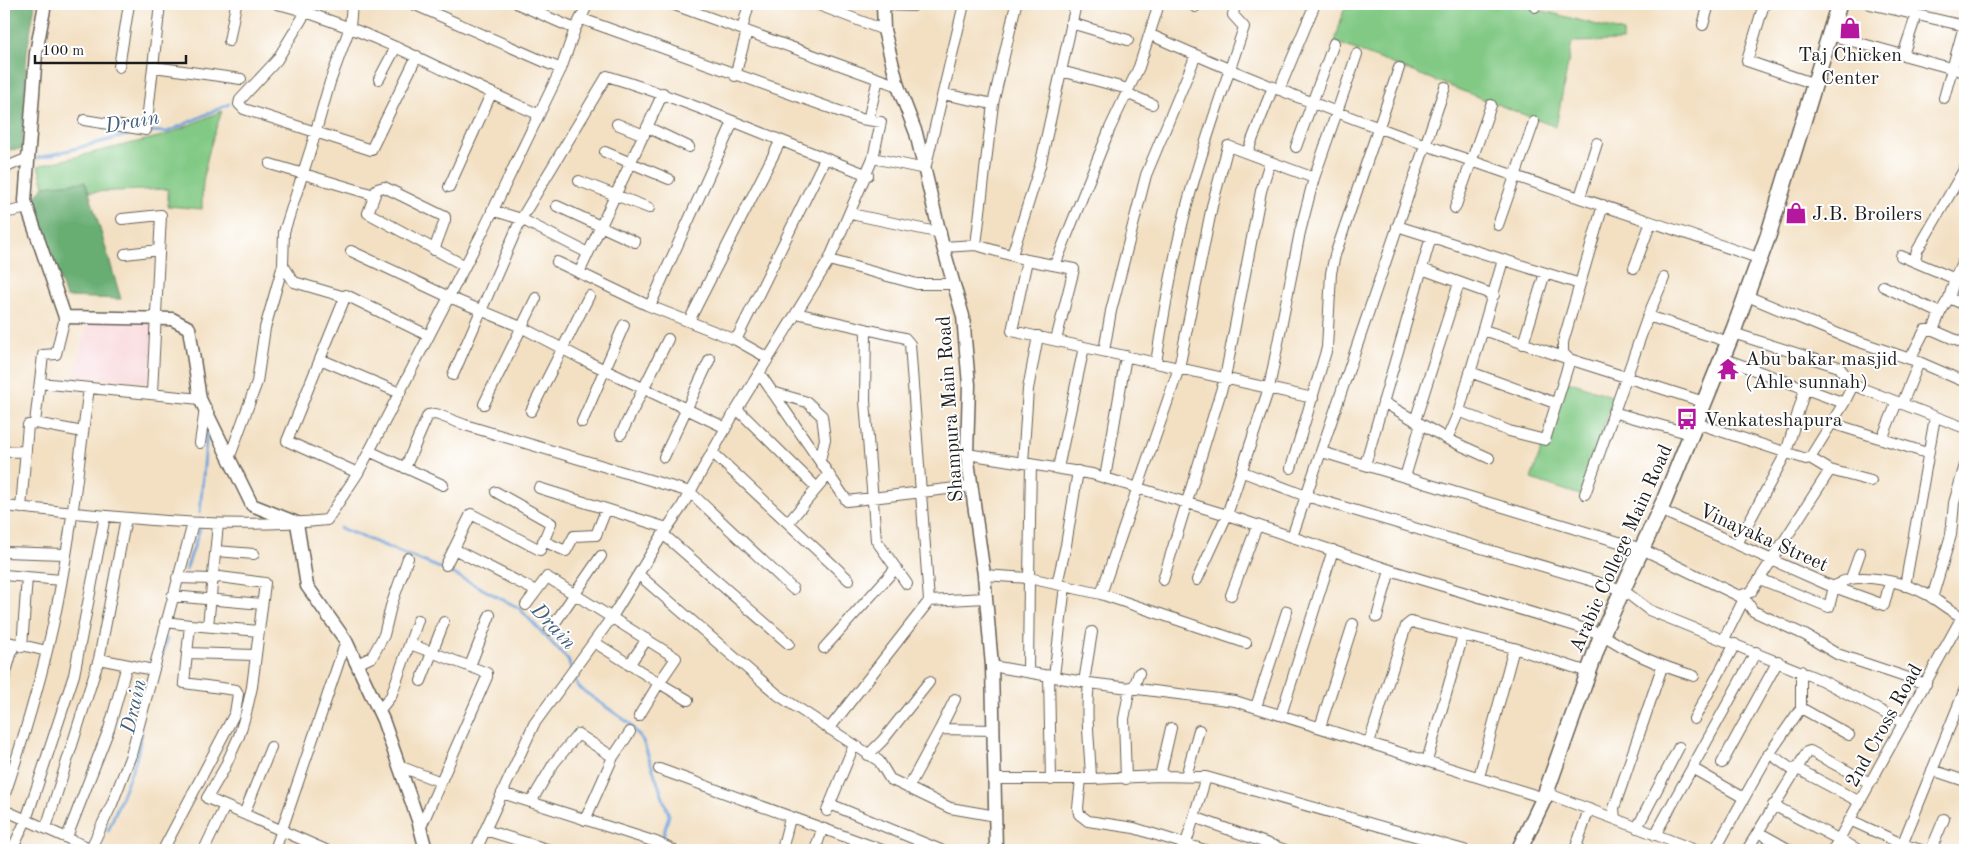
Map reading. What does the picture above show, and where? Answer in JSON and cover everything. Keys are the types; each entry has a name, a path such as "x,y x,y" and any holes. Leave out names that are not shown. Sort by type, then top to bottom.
{"main road":[{"name":"Arabic College Main Road","path":"1520,850 1545,795 1602,634 1660,510 1747,296 1839,4"}],"street":[{"path":"35,423 43,354 56,354 65,316 25,201 36,53 45,4"},
{"path":"119,68 129,4"},
{"path":"84,120 146,130 160,4"},
{"path":"229,41 236,4"},
{"path":"277,4 302,10 350,27 417,56 491,94 538,114"},
{"path":"230,456 257,382 265,328 283,265 284,232 330,82 350,27 352,4"},
{"path":"413,4 561,69"},
{"path":"518,4 575,29"},
{"path":"4,506 193,523 297,523 327,520 358,473 465,266 561,69 575,29 588,4"},
{"path":"672,4 898,86"},
{"path":"735,76 750,4"},
{"path":"816,4 884,30"},
{"path":"873,158 925,169 964,4"},
{"path":"976,245 993,104 1016,4"},
{"path":"1012,255 1040,166 1076,4"},
{"path":"1055,265 1151,35 1160,4"},
{"path":"1156,363 1166,299 1186,211 1208,134 1244,27 1233,15 1234,4"},
{"path":"1247,153 1315,4"},
{"path":"1703,25 1709,4"},
{"path":"1764,4 1747,61 1815,84"},
{"path":"1870,4 1964,29 1944,98"},
{"path":"883,5 913,6"},
{"name":"Shampura Main Road","path":"883,5 884,30 898,86 916,133 940,233 963,316 969,385 967,454 984,575 992,666 996,780 996,850"},
{"path":"302,10 277,60 242,97 239,104 244,109 371,150 417,56"},
{"path":"476,850 534,724 561,684 612,617 639,575 690,492 737,409 829,260 868,175 881,122 868,120 735,76 582,18"},
{"path":"1903,55 1914,22"},
{"path":"1071,23 1128,40"},
{"path":"1151,35 1230,71 1337,114 1760,259"},
{"path":"1830,36 1965,72"},
{"path":"1296,147 1334,43"},
{"path":"379,79 396,47"},
{"path":"1197,580 1227,515 1268,388 1300,232 1314,178 1357,54"},
{"path":"1104,351 1111,311 1146,175 1196,55"},
{"path":"154,67 241,78"},
{"path":"1291,468 1313,398 1326,348 1331,273 1335,255 1398,68"},
{"path":"1061,71 1127,91 1152,104"},
{"path":"453,375 521,219 607,76 663,93 780,142 868,175"},
{"path":"868,120 878,79"},
{"path":"1292,537 1445,87"},
{"path":"580,274 588,252 617,195 663,93"},
{"path":"450,187 491,94"},
{"path":"943,94 993,104"},
{"path":"1455,208 1474,160 1491,105"},
{"path":"650,306 733,122"},
{"path":"1498,224 1534,122"},
{"path":"617,124 646,131 689,147"},
{"path":"689,321 780,142"},
{"path":"1580,197 1597,143"},
{"path":"1101,594 1179,368 1212,206 1228,146 1314,178"},
{"path":"605,152 669,179"},
{"path":"4,168 28,158"},
{"path":"736,340 825,159"},
{"path":"1163,580 1185,503 1225,378 1262,190 1270,162"},
{"path":"270,164 374,195"},
{"path":"1917,261 1915,259 1917,251 1965,168"},
{"path":"580,181 650,208"},
{"path":"434,250 445,217 384,187 379,187 368,213 434,250 465,266"},
{"path":"1569,360 1563,353 1563,342 1603,205"},
{"path":"557,206 634,242"},
{"path":"4,213 28,208"},
{"path":"492,210 521,219 588,252"},
{"path":"851,214 940,233"},
{"path":"122,219 161,216 154,318 152,393"},
{"path":"1634,268 1651,222"},
{"path":"1397,226 1580,284"},
{"path":"1366,465 1431,237"},
{"path":"944,247 976,245 1027,260 1074,269 1056,340"},
{"path":"125,254 159,250"},
{"path":"351,251 449,297 521,327 643,389 726,428"},
{"path":"1901,256 1917,261 1965,283"},
{"path":"1933,330 1946,299 1949,298 1955,278 1965,257"},
{"path":"829,260 917,284 954,284"},
{"path":"1027,260 1012,331 1313,398"},
{"path":"1447,439 1459,411 1503,260"},
{"path":"557,262 650,306 736,340 768,358"},
{"path":"283,265 294,282 346,297 346,295 429,336"},
{"path":"1422,269 1494,295"},
{"path":"1523,344 1545,273"},
{"path":"1585,494 1648,316 1664,278"},
{"path":"1405,477 1418,422 1459,282"},
{"path":"1883,286 1940,312"},
{"path":"532,411 589,296"},
{"path":"1747,296 1848,338 1915,360 1965,382"},
{"path":"346,297 287,441 358,473"},
{"path":"484,404 536,298"},
{"path":"1949,298 1965,305"},
{"path":"796,312 905,338 910,344 929,601 829,729"},
{"path":"65,316 172,318 189,328 202,404 200,443"},
{"path":"1648,316 1839,368 1853,385 1965,428"},
{"path":"582,422 624,325"},
{"path":"866,329 865,401 876,540 907,584"},
{"path":"1484,330 1569,360 1704,402"},
{"path":"1882,439 1900,403 1925,330 1933,330 1965,344"},
{"path":"1028,671 1028,389 1038,336"},
{"path":"620,434 668,339"},
{"path":"1058,468 1084,346"},
{"path":"1106,478 1126,356"},
{"path":"1722,358 1844,403"},
{"path":"320,359 400,393"},
{"path":"664,457 710,359"},
{"path":"1459,411 1509,430 1545,440 1569,360"},
{"path":"1470,372 1556,403"},
{"path":"760,374 847,501 921,494 972,486"},
{"path":"40,383 152,393 202,404 230,456 252,505 297,523"},
{"path":"1810,458 1853,385"},
{"path":"4,797 30,717 61,580 89,388"},
{"path":"1737,544 1786,453 1805,389"},
{"path":"772,392 807,402 822,416 825,439 820,460"},
{"path":"1383,402 1447,439 1489,458"},
{"path":"737,409 817,488"},
{"path":"1613,412 1694,428 1803,459 1810,458 1830,470 1871,482"},
{"path":"405,468 428,415 436,414 465,425 690,492 793,588"},
{"path":"1905,586 1927,453 1935,417"},
{"path":"21,508 29,424 35,423 83,432"},
{"path":"1831,424 1927,453"},
{"path":"4,452 26,451"},
{"path":"369,451 443,485"},
{"path":"712,452 849,580"},
{"path":"1322,452 1642,549 1741,597 1753,611 1805,635 1828,650 1926,684"},
{"path":"967,454 1078,471 1139,488 1227,515 1390,570 1602,634 1623,649 1662,667 1694,676"},
{"path":"1932,598 1951,535 1954,503 1965,465"},
{"path":"1724,639 1741,597 1751,592 1830,470"},
{"path":"1051,780 1052,675 1066,545 1078,471"},
{"path":"1242,472 1306,496 1623,590 1649,610 1801,671 1904,723"},
{"path":"788,523 829,474"},
{"path":"539,488 665,531 789,644"},
{"path":"446,565 471,514 540,550 551,523 496,492"},
{"path":"544,541 566,551 574,536 596,535 606,510"},
{"name":"Vinayaka Street","path":"1660,510 1834,586 1851,578 1870,578 1890,582 1905,586 1932,598 1964,618"},
{"path":"12,850 26,820 74,674 105,516"},
{"path":"46,828 99,660 126,518"},
{"path":"4,810 67,837 91,850 112,804 131,755 153,670 176,597 177,578 193,523"},
{"path":"297,523 307,586 346,641 379,711 426,850"},
{"path":"208,626 218,524"},
{"path":"1230,595 1257,526"},
{"path":"454,549 536,591"},
{"path":"1281,715 1333,550"},
{"path":"216,551 254,554"},
{"path":"4,552 65,554"},
{"path":"1851,578 1860,553"},
{"path":"550,630 601,556"},
{"path":"357,664 372,657 384,635 391,606 408,558"},
{"path":"824,648 896,568"},
{"path":"1377,617 1390,570"},
{"path":"4,575 61,580"},
{"path":"639,575 778,695 882,764 890,779 950,808 996,816"},
{"path":"984,575 1029,578 1101,594 1246,643"},
{"path":"4,680 27,577"},
{"path":"526,605 547,577 676,658 639,716"},
{"path":"177,578 220,578 265,583 252,687 239,736 207,798 326,850"},
{"path":"1760,579 1829,607 1834,586 1884,605 1890,582"},
{"path":"176,597 262,604"},
{"path":"929,601 986,598"},
{"path":"1256,707 1287,611"},
{"path":"470,666 490,614"},
{"name":"2nd Cross Road","path":"1836,846 1964,618"},
{"path":"379,711 392,696 418,620"},
{"path":"421,681 444,622"},
{"path":"1369,743 1406,626 1412,622 1514,648 1588,672"},
{"path":"169,623 258,631"},
{"path":"1320,728 1353,624"},
{"path":"163,850 235,713 238,694 236,690 184,683 190,625"},
{"path":"1092,632 1086,682 1086,710 1090,730 1086,780 1078,808 1079,814 1088,821 1134,828 1185,847 1205,850"},
{"path":"1427,761 1463,635"},
{"path":"629,665 647,640"},
{"path":"275,850 346,641"},
{"path":"594,642 688,700"},
{"path":"13,644 46,651"},
{"path":"410,644 487,673 487,677 420,829"},
{"path":"1694,719 1735,644"},
{"path":"1478,777 1514,648"},
{"path":"1655,835 1756,652"},
{"path":"187,653 255,655"},
{"path":"99,660 153,670"},
{"path":"1722,762 1778,662"},
{"path":"67,837 109,729 127,666"},
{"path":"992,666 1086,682 1236,701 1478,777 1589,809 1695,850"},
{"path":"1615,820 1614,808 1662,667"},
{"path":"1715,850 1769,753 1802,708 1801,671"},
{"path":"1126,779 1124,719 1132,687 1139,673"},
{"path":"868,755 894,727 929,682"},
{"path":"1901,847 1965,689"},
{"path":"908,788 955,700"},
{"path":"1802,708 1849,734"},
{"path":"1160,776 1171,728"},
{"path":"940,730 994,730"},
{"path":"1186,776 1198,730"},
{"path":"585,820 613,757 630,732"},
{"path":"531,802 554,763 578,734 613,757"},
{"path":"854,745 829,807 941,850"},
{"path":"244,814 271,747"},
{"path":"1637,828 1679,747"},
{"path":"1747,850 1803,754 1810,751 1870,784"},
{"path":"1769,753 1795,770 1860,802"},
{"path":"399,766 441,782"},
{"path":"1692,768 1744,798"},
{"path":"659,769 867,848 882,850"},
{"path":"1932,770 1965,781"},
{"path":"996,780 1086,780 1160,776 1206,777 1464,850"},
{"path":"1185,847 1206,777"},
{"path":"502,792 656,842 673,850"},
{"path":"1773,805 1836,846 1859,850"},
{"path":"204,850 225,806"},
{"path":"1575,850 1589,809"},
{"path":"1194,817 1285,850"},
{"path":"782,850 790,818"},
{"path":"1931,850 1944,819"},
{"path":"1850,820 1901,847 1921,850"},
{"path":"486,830 550,850"},
{"path":"815,850 822,830"},
{"path":"1758,832 1790,850"}],"shaded area":[{"path":"88,320 154,323 149,382 74,376"}],"green space":[{"path":"4,4 35,4 27,51 22,149 4,150"},
{"path":"1384,4 1517,4 1624,32 1622,41 1572,42 1556,127 1335,42 1344,9"},
{"path":"222,111 210,147 205,171 202,209 168,206 168,189 89,192 85,182 44,186 38,166 166,135"},
{"path":"85,182 121,299 66,297 33,199 44,186"},
{"path":"1565,380 1614,397 1580,495 1531,479"}],"waterway":[{"name":"Drain","path":"147,131 167,132 229,104"},
{"name":"Drain","path":"38,158 136,133"},
{"name":"Drain","path":"200,513 207,429"},
{"name":"Drain","path":"340,528 450,572 519,608 568,660 578,687 629,723 643,741 669,815 659,850"},
{"name":"Drain","path":"186,570 200,529"},
{"name":"Drain","path":"163,654 167,639"},
{"name":"Drain","path":"108,831 136,760 142,733"}],"place":[{"name":"Taj Chicken Center","path":"1850,28"},
{"name":"J.B. Broilers","path":"1796,213"},
{"name":"Abu bakar masjid (Ahle sunnah)","path":"1728,369"},
{"name":"Venkateshapura","path":"1687,419"}]}
